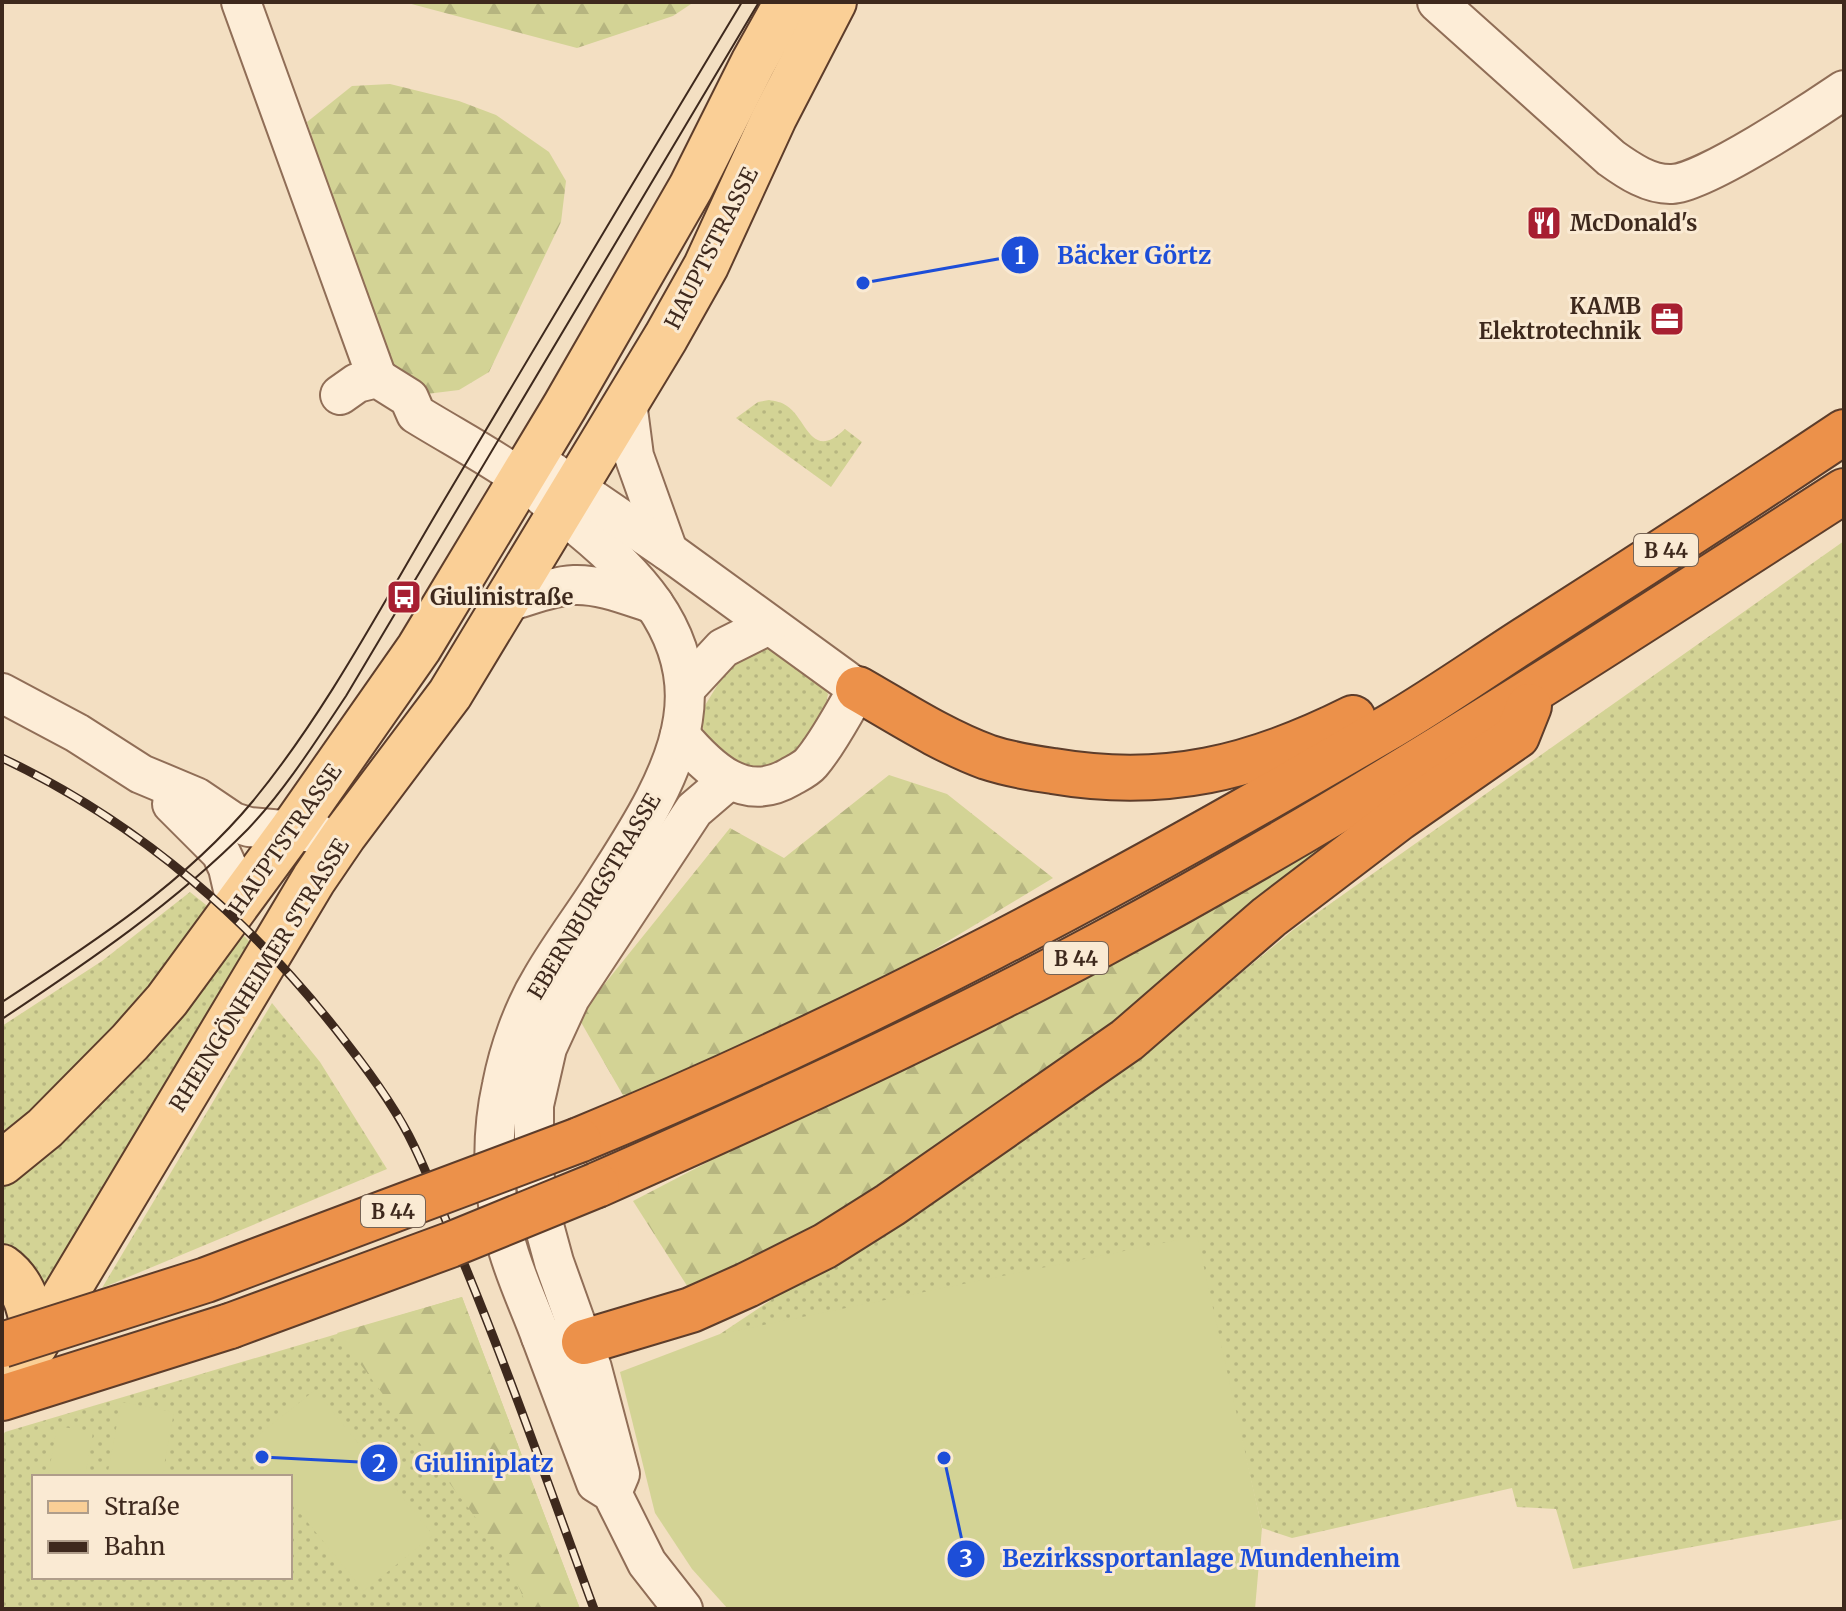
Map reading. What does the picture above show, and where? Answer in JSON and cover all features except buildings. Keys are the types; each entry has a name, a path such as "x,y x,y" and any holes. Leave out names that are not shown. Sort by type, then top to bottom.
{"highway":[{"name":"B 44","path":"18,1345 206,1280 579,1140 879,1006 1058,915 1393,725 1844,432"},
{"name":"B 44","path":"2,1398 230,1326 450,1245 597,1185 816,1087 976,1010 1091,950 1307,828 1535,690 1844,491"},
{"path":"858,689 949,741 990,758 1083,776 1154,779 1184,776 1242,763 1301,742 1364,712 1485,665"},
{"path":"562,1340 691,1310 825,1246 890,1205 1127,1040 1269,917 1399,818 1517,736 1535,690"}],"main road":[{"name":"HAUPTSTRASSE","path":"2,1163 45,1128 130,1042 196,963 419,648 691,187 787,2"},
{"name":"HAUPTSTRASSE","path":"568,500 706,266 774,118 834,2"},
{"name":"RHEINGÖNHEIMER STRASSE","path":"2,1387 18,1345 285,925 344,835 425,730 568,500"},
{"path":"2,1267 14,1276 31,1311 18,1345"}],"street":[{"path":"241,2 377,378 409,398 416,414 527,468"},
{"path":"1437,2 1611,158 1626,169 1655,182 1670,184 1699,177 1844,90"},
{"path":"340,395 357,383 377,378"},
{"path":"627,402 634,456 668,551"},
{"name":"EBERNBURGSTRASSE","path":"527,468 568,500 654,604 678,651 685,689 680,735 648,814 540,980 515,1040 501,1086 495,1144 498,1209 505,1239 562,1340 620,1474 612,1493 647,1563 683,1609"},
{"path":"568,500 668,551 858,689 810,765 776,785 749,785 729,780 710,769 680,735"},
{"path":"507,602 574,585 606,589 654,604"},
{"path":"685,689 723,648 769,625"},
{"path":"2,693 77,733 132,768 196,797 233,822 249,827 344,835"},
{"path":"132,768 221,853 228,868 237,907"},
{"name":"EBERNBURGSTRASSE","path":"562,1340 534,1173 534,1105 544,1060 570,998 625,914 694,810 729,780"}],"green space":[{"path":"404,2 694,2 673,16 577,48"},
{"path":"390,84 459,101 496,115 549,152 566,181 561,222 489,372 459,390 410,396 394,385 307,122 352,86"},
{"path":"769,400 787,406 817,440 834,438 845,429 862,442 831,487 736,418 758,402"},
{"path":"1844,541 1844,1519 1573,1569 1556,1509 1517,1507 1512,1488 1292,1538 1262,1528 1233,1402 720,1334 1156,1044 1293,930"},
{"path":"772,646 806,662 828,694 819,726 806,745 756,773 714,753 703,728 704,707 734,658"},
{"path":"889,775 947,794 1053,878 865,991 624,1097 578,1017 730,828 784,858"},
{"path":"1329,838 1333,848 1160,990 930,1156 769,1258 691,1292 633,1201"},
{"path":"190,892 216,913 163,982 2,1144 2,1026 102,961"},
{"path":"238,930 254,946 46,1296 2,1249 2,1180"},
{"path":"272,1003 320,1062 387,1169 102,1288"},
{"path":"1197,1236 1262,1528 1255,1609 728,1609 692,1569 655,1513 620,1372 720,1334"},
{"path":"462,1297 580,1609 2,1609 2,1437 5,1432"},
{"path":"462,1297 580,1609 528,1609 508,1561 337,1333"},
{"path":"315,1390 433,1535 364,1591 292,1503 292,1475 268,1475 245,1446"},
{"path":"121,1402 174,1412 162,1475 107,1475"},
{"path":"57,1426 93,1432 85,1475 48,1475"}],"tram line":[{"path":"2,1002 103,935 198,859 253,801 280,766 354,655 742,2"},
{"path":"2,1019 161,907 248,829 287,782 346,696 759,2"}],"railway":[{"path":"2,758 101,813 192,880 275,958 375,1082 407,1133 434,1190 508,1374 594,1609"}],"place":[{"name":"McDonald's","path":"1544,223"},
{"name":"Bäcker Görtz","path":"863,283"},
{"name":"KAMB Elektrotechnik","path":"1667,319"},
{"name":"Giulinistraße","path":"404,597"},
{"name":"Giuliniplatz","path":"262,1457"},
{"name":"Bezirkssportanlage Mundenheim","path":"944,1458"}]}
